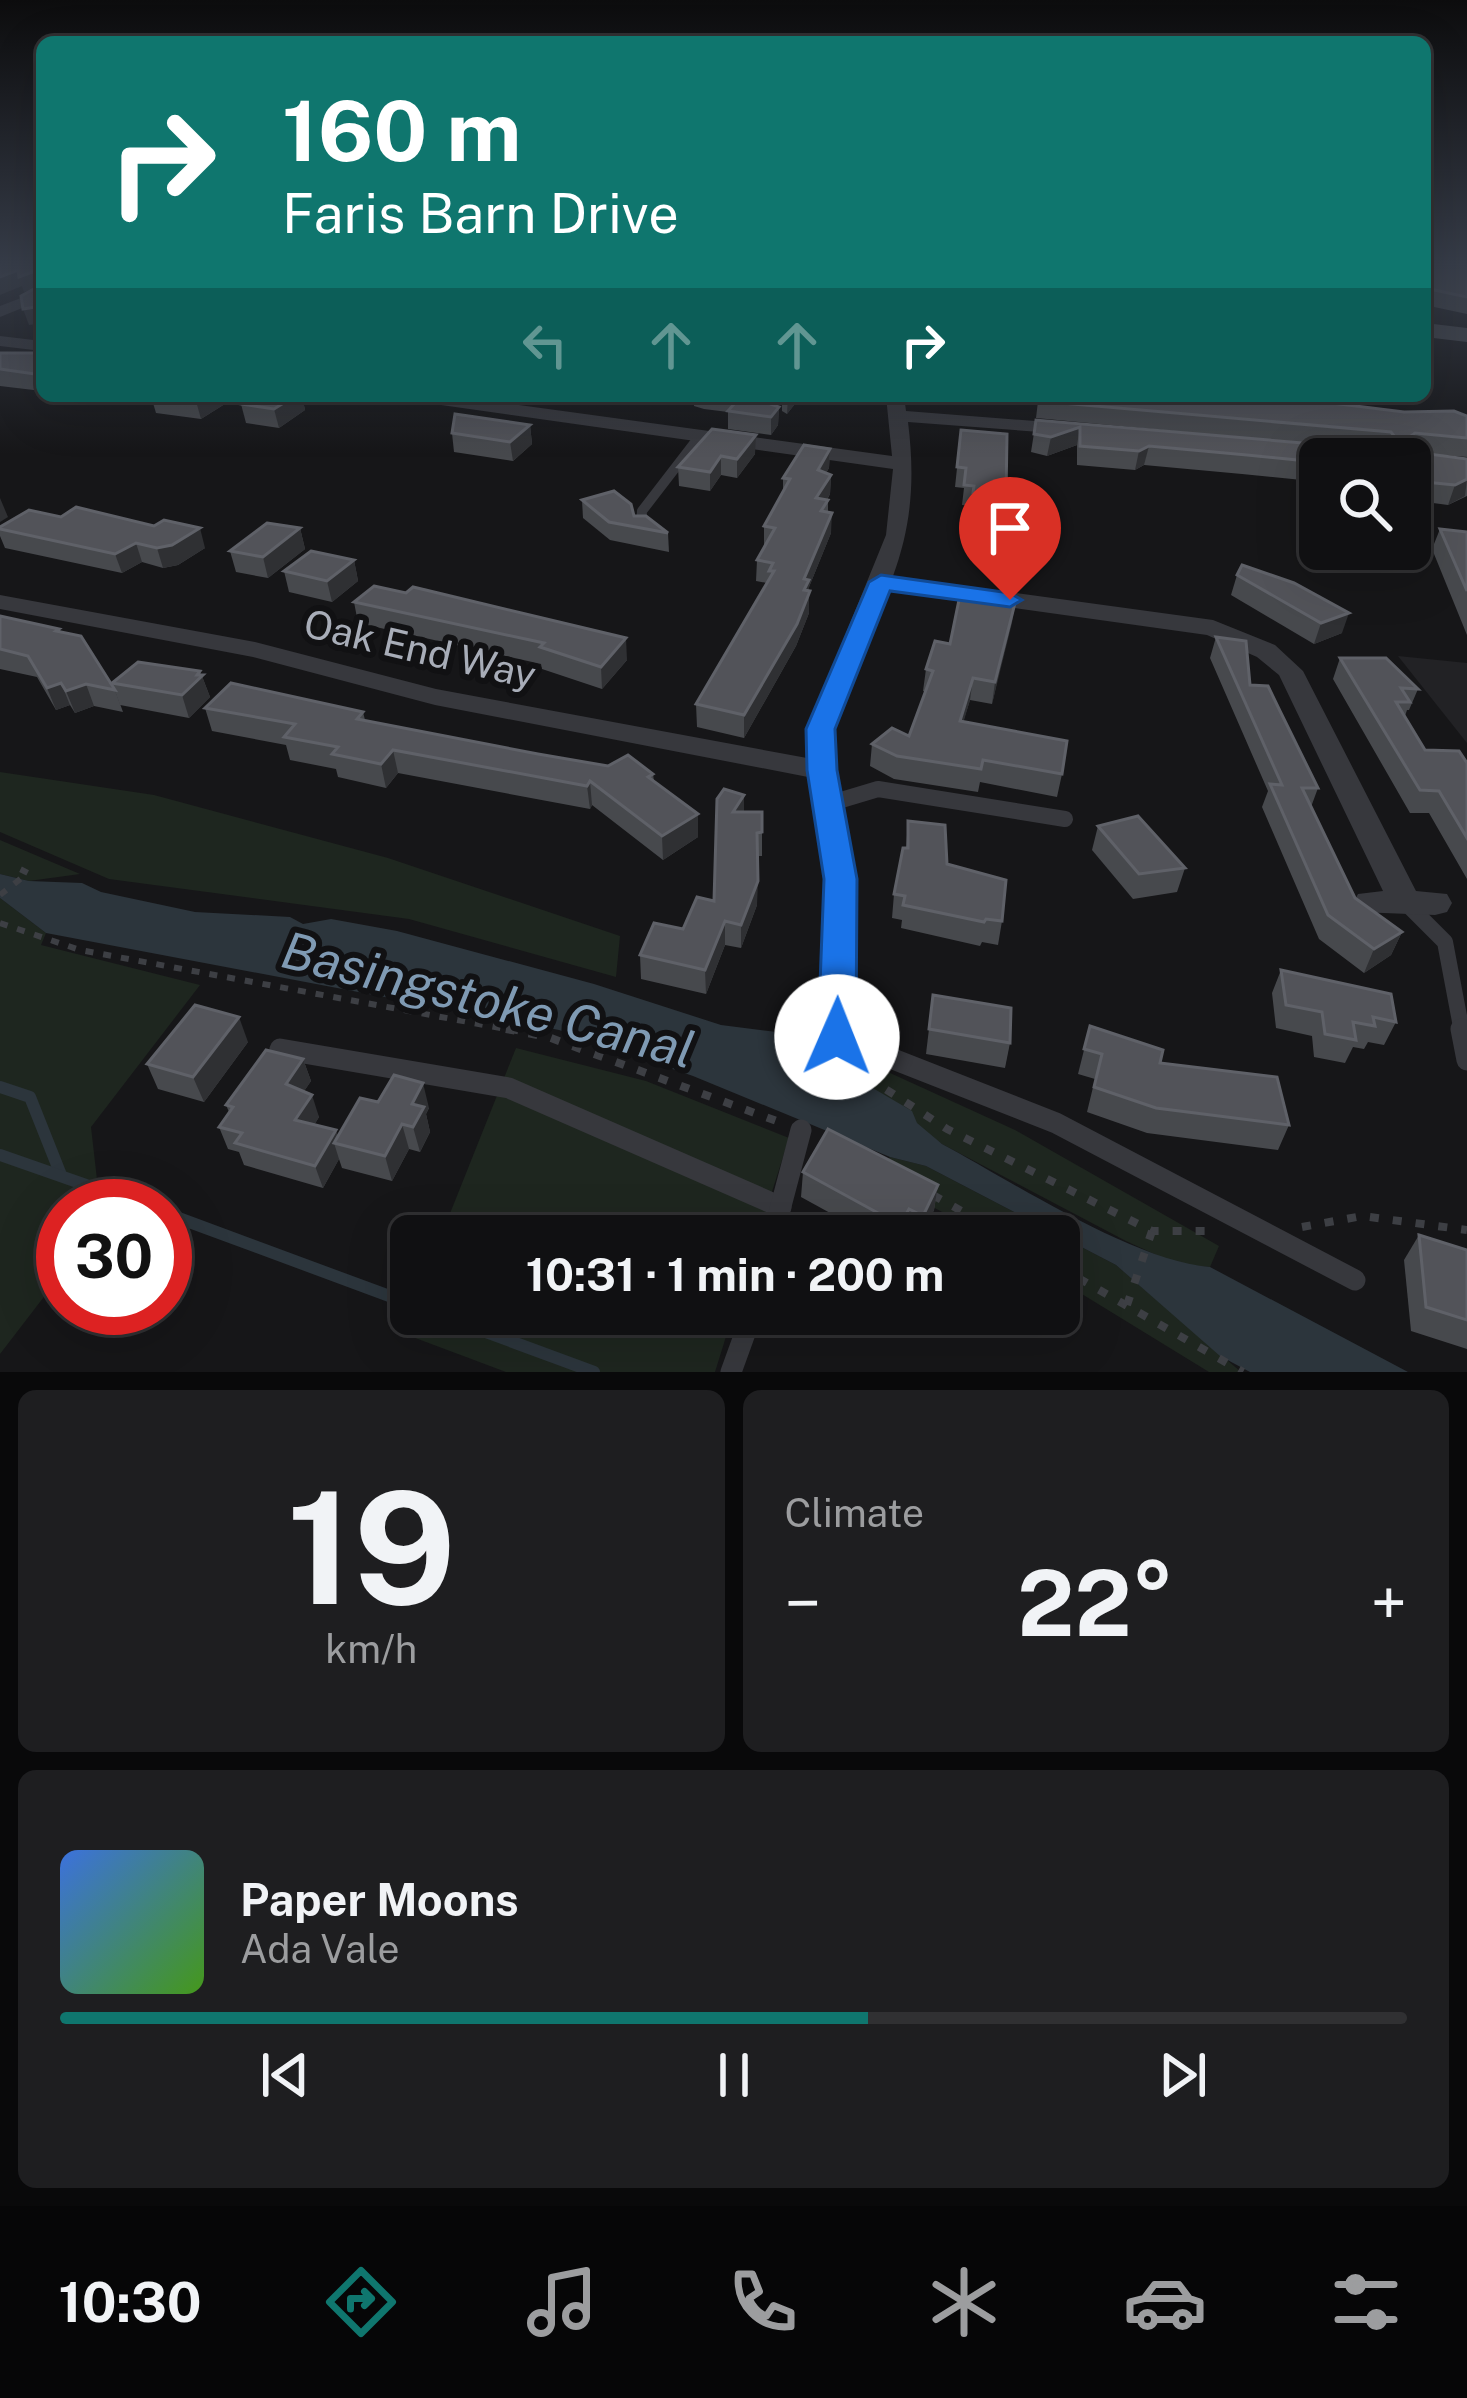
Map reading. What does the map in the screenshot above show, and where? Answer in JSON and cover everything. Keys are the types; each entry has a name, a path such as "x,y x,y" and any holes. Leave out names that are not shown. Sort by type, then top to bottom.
{"main road":[{"path":"1431,331 1467,335"}],"street":[{"path":"0,341 36,345"},
{"path":"455,402 903,464"},
{"path":"837,1037 840,879 822,770 821,729 897,536 903,464 896,406 1085,430"},
{"path":"881,582 1213,628 1266,651 1290,671 1420,903"},
{"name":"Oak End Way","path":"0,602 255,650 435,698 822,770"},
{"path":"1370,902 1420,903"}],"lane":[{"path":"641,526 642,511 699,437"},
{"path":"828,804 878,789 1065,819"},
{"path":"1420,903 1444,942 1467,1060"},
{"path":"837,1037 1056,1123 1355,1280"},
{"path":"280,1049 509,1088 781,1207"},
{"path":"779,1215 801,1130"},
{"path":"731,1372 744,1335"}],"path":[{"path":"0,895 28,873 14,866"},
{"path":"0,923 80,950 548,1037 801,1130"},
{"path":"837,1037 835,1056 947,1130 1151,1236 1264,1232 1299,1228 1330,1216 1422,1222 1467,1231"},
{"path":"924,1190 969,1215"},
{"path":"1127,1306 1151,1236"},
{"path":"1080,1279 1243,1372"}],"shaded area":[{"path":"1398,656 1467,663 1467,743"},
{"path":"0,772 154,795 388,858 620,936 616,977 409,919 109,879 0,832"},
{"path":"0,840 80,874 29,881 0,874"},
{"path":"0,898 46,933 41,945 200,985 91,1127 97,1179 36,1179 36,1307 0,1354"},
{"path":"820,1041 1015,1130 1219,1246 1210,1267 1176,1264 942,1144 805,1045"},
{"path":"516,1048 646,1081 789,1138 765,1215 449,1215"},
{"path":"890,1157 926,1166 1020,1215 948,1215 875,1176"},
{"path":"1080,1246 1116,1265 1241,1372 1209,1372 1080,1293"},
{"path":"407,1335 726,1335 715,1372 506,1372"}],"water":[{"name":"Basingstoke Canal","path":"0,874 29,881 82,883 101,892 195,912 290,917 303,924 331,919 397,931 594,984 721,1025 777,1032 912,1111 917,1123 942,1144 1069,1215 1020,1215 926,1166 890,1157 693,1076 559,1030 46,933 0,898"},
{"name":"Basingstoke Canal","path":"1080,1221 1146,1251 1210,1267 1408,1372 1250,1372 1220,1356 1116,1265 1080,1246"}],"building":[{"path":"0,353 36,353 36,374 0,369"},
{"path":"244,402 285,402 274,409 241,404"},
{"path":"736,402 779,407 771,417 728,411"},
{"path":"1049,402 1323,402 1404,412 1454,411 1467,416 1467,438 1415,433 1396,438 1391,432"},
{"path":"455,414 530,425 510,442 452,433"},
{"path":"1036,420 1299,443 1299,460 1149,446 1139,451 1080,446 1080,427 1051,437 1034,434"},
{"path":"712,429 756,435 737,459 721,456 710,472 678,467"},
{"path":"961,430 1007,434 1006,496 973,493 974,486 964,485 966,468 957,467"},
{"path":"804,445 830,449 818,470 831,475 816,498 828,500 821,511 832,513 804,579 809,580 804,590 810,591 797,624 744,715 696,704 774,571 769,571 773,563 757,560 775,528 764,526 790,479 783,478"},
{"path":"1431,454 1467,459 1467,479 1455,485 1431,483"},
{"path":"614,491 631,504 634,516 646,516 668,533 609,522 582,500"},
{"path":"76,507 154,526 164,520 200,528 172,545 157,548 136,543 115,554 0,529 29,510 61,517"},
{"path":"267,523 300,528 263,557 230,551"},
{"path":"1440,529 1467,532 1467,591"},
{"path":"311,551 354,560 327,581 284,571"},
{"path":"1242,565 1294,583 1349,613 1321,623 1237,575"},
{"path":"374,586 406,593 413,587 626,638 601,667 540,647 544,643 354,602"},
{"path":"960,595 1015,603 995,682 973,678 960,721 1067,741 1062,774 983,760 981,769 897,756 872,744 892,728 909,736 933,671 926,669 935,641 950,644"},
{"path":"0,616 81,636 115,690 86,684 66,691 61,683 47,688 28,656 0,649"},
{"path":"1216,637 1246,641 1250,685 1268,686 1318,788 1302,788 1355,898 1402,932 1374,949 1328,915 1270,784 1282,785"},
{"path":"1340,658 1386,658 1418,689 1401,688 1410,702 1396,702 1425,750 1459,751 1467,763 1467,838 1439,791 1420,790"},
{"path":"138,662 203,675 182,695 112,683"},
{"path":"231,683 363,712 357,719 538,754 608,766 628,755 653,774 648,777 698,814 662,836 590,781 587,786 393,750 381,764 332,754 338,747 284,737 295,724 205,708"},
{"path":"724,789 744,795 733,812 762,812 762,832 757,833 758,881 741,925 725,921 705,970 640,955 654,923 683,929 697,897 714,901 717,799"},
{"path":"1138,816 1185,868 1139,874 1098,826"},
{"path":"908,821 945,825 947,864 1006,880 1002,921 984,922 903,905 905,896 894,894 903,848 908,848"},
{"path":"1281,970 1391,994 1396,1022 1373,1017 1375,1026 1353,1022 1356,1040 1325,1034 1322,1012 1286,1005"},
{"path":"933,995 1011,1008 1010,1043 929,1029"},
{"path":"195,1005 239,1017 193,1077 147,1064"},
{"path":"1090,1026 1163,1050 1160,1063 1277,1077 1289,1125 1156,1108 1094,1087 1102,1054 1084,1049"},
{"path":"266,1050 303,1059 286,1084 312,1095 295,1120 336,1130 315,1166 235,1143 242,1133 219,1127 233,1107 226,1105"},
{"path":"394,1075 423,1083 412,1104 424,1107 413,1127 402,1124 385,1156 334,1143 360,1098 378,1102"},
{"path":"828,1129 938,1185 923,1215 909,1209 906,1215 882,1215 803,1172"},
{"path":"1419,1235 1467,1250 1467,1320 1426,1307"}],"waterway":[{"path":"0,1087 30,1097 61,1175"},
{"path":"0,1155 69,1179"},
{"path":"192,1223 390,1296"},
{"path":"494,1335 594,1372"}],"route":[{"path":"837,1037 840,879 822,770 821,729 881,582 1010,600"}]}
